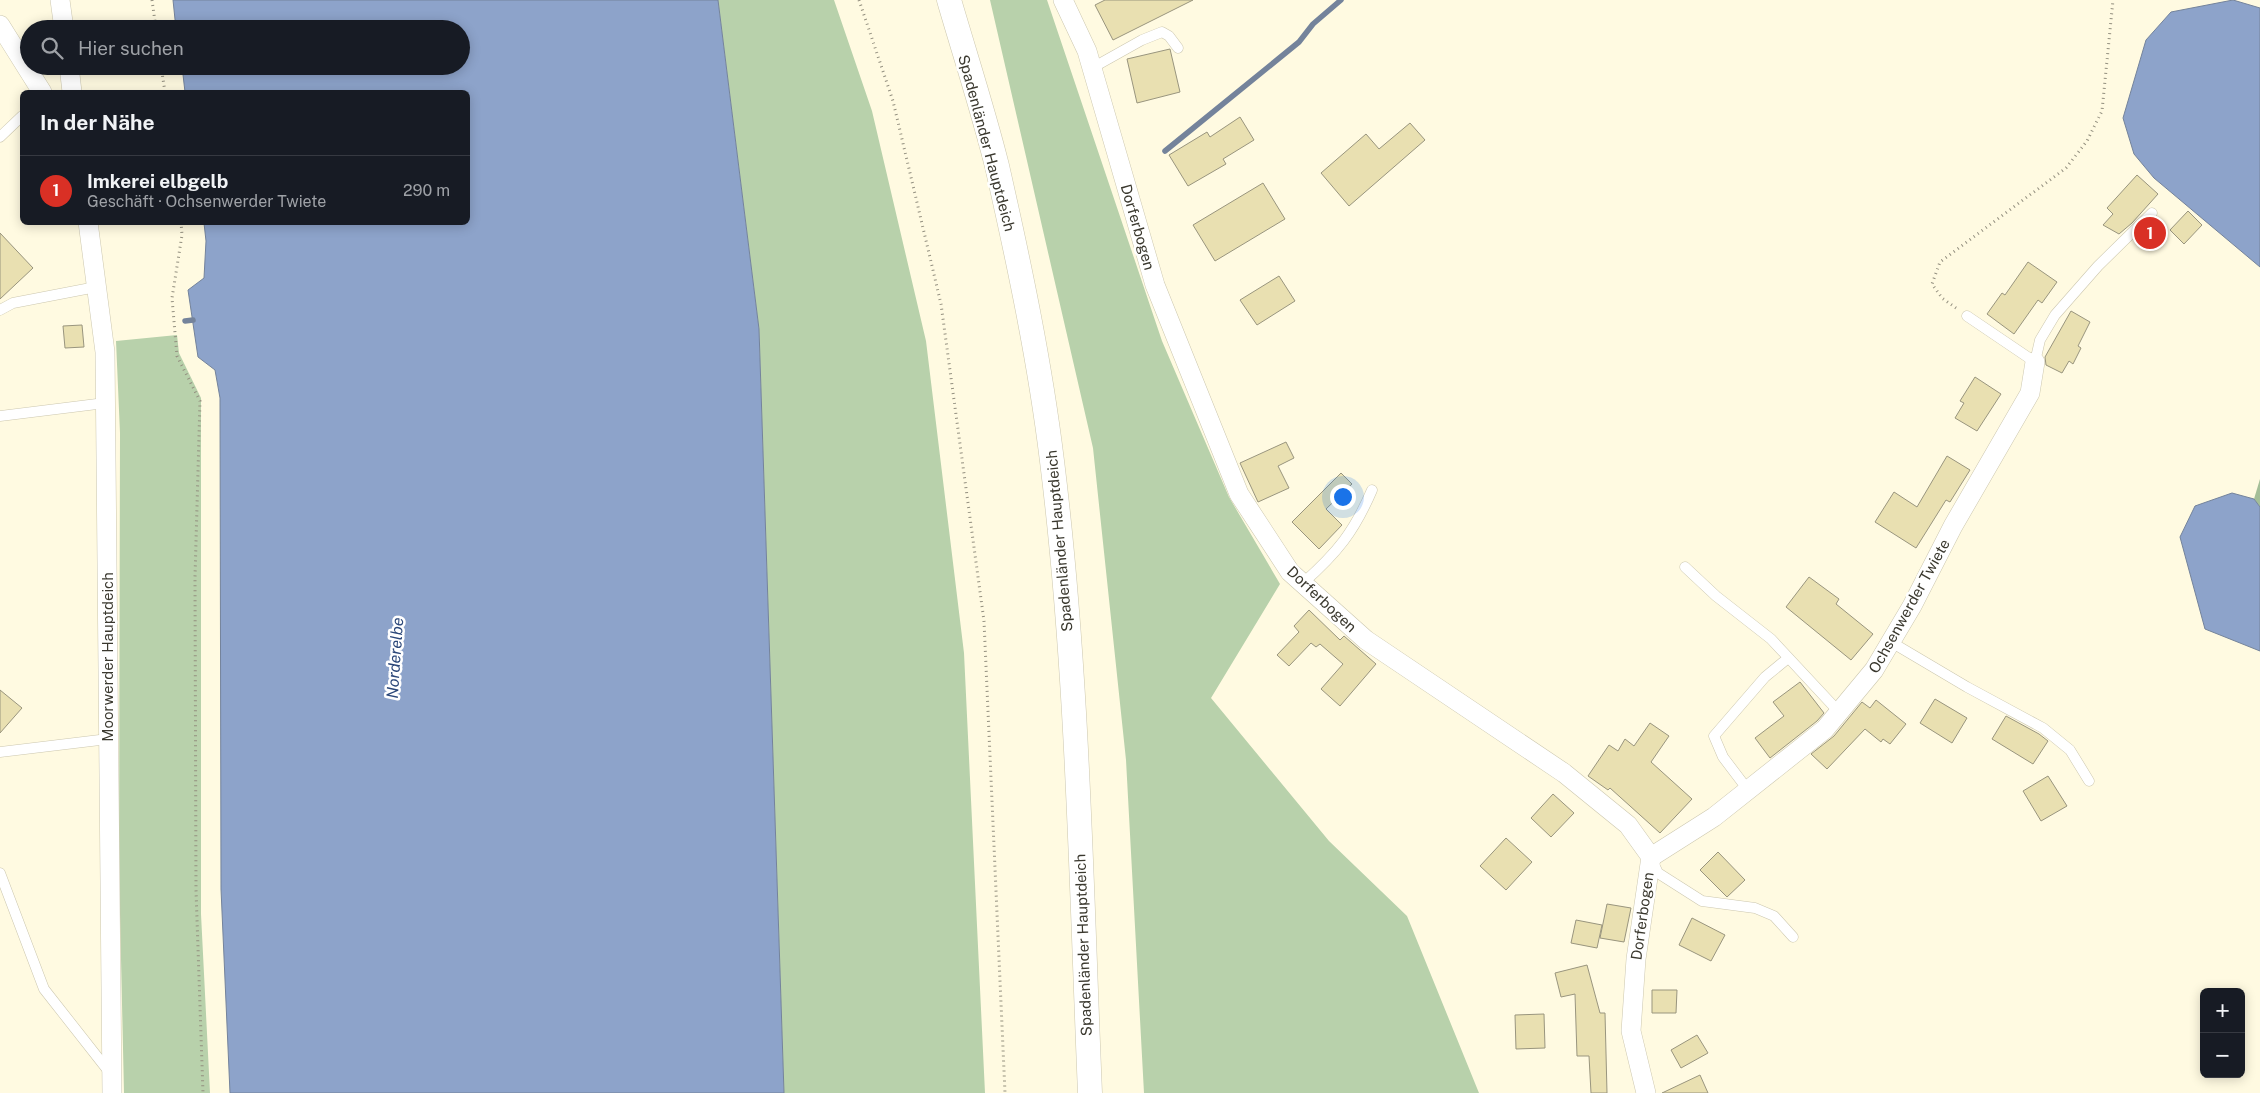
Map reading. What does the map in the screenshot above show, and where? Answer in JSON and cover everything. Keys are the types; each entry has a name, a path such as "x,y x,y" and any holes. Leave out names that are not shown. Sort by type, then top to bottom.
{"street":[{"path":"60,0 63,20"},
{"name":"Spadenländer Hauptdeich","path":"949,0 996,163 1028,312 1052,459 1067,612 1090,1093"},
{"name":"Dorferbogen","path":"1063,0 1087,51 1155,285 1239,494 1290,572 1366,640 1564,773 1628,825 1650,857 1636,959 1631,1030 1646,1093"},
{"path":"0,25 20,57"},
{"path":"31,75 41,90"},
{"path":"70,75 72,90"},
{"name":"Moorwerder Hauptdeich","path":"88,225 105,352 112,1084"},
{"name":"Ochsenwerder Twiete","path":"1650,857 1714,816 1825,729 1874,670 1912,606 1953,526 2030,392 2035,362"}],"lane":[{"path":"1092,68 1142,40 1162,32 1169,36 1178,48"},
{"path":"0,137 20,118"},
{"path":"1967,316 2035,362 2040,340 2055,315 2098,266 2152,213"},
{"path":"0,310 13,303 96,287"},
{"path":"0,416 105,403"},
{"path":"1303,584 1330,560 1359,520 1372,490"},
{"path":"1684,567 1716,596 1770,639 1839,712"},
{"path":"1891,642 1967,687 2043,728 2070,750 2089,781"},
{"path":"1748,790 1723,757 1714,736 1765,677 1787,659"},
{"path":"0,752 108,740"},
{"path":"1650,857 1658,873 1702,901 1755,908 1774,916 1793,937"},
{"path":"0,873 44,989 112,1084"}],"path":[{"path":"152,0 155,20"},
{"path":"859,0 892,100 941,304 984,621 1005,1093"},
{"path":"1967,316 1942,298 1932,284 1940,262 2066,168 2087,141 2102,111 2113,0"},
{"path":"162,75 165,90"},
{"path":"180,225 182,235 172,298 177,356 200,401 195,576 196,890 203,1093"}],"green space":[{"path":"718,0 834,0 872,111 926,341 964,653 985,1093 784,1093 759,329"},
{"path":"990,0 1047,0 1162,341 1229,497 1280,584 1211,698 1329,841 1407,916 1479,1093 1144,1093 1126,760 1093,448"},
{"path":"177,335 179,353 201,398 201,914 210,1093 124,1093 119,869 120,433 116,341"},
{"path":"2260,479 2260,507 2254,499"}],"water":[{"name":"Norderelbe","path":"173,0 718,0 759,329 784,1093 230,1093 221,889 220,398 215,370 198,357 188,290 204,278 206,241 204,225 470,225 470,90 185,90 183,75 470,75 470,20 175,20"},
{"path":"2233,0 2260,8 2260,267 2154,178 2134,154 2123,118 2146,40 2171,12"},
{"path":"2232,493 2254,499 2260,507 2260,651 2205,629 2180,537 2195,506"}],"building":[{"path":"1105,0 1193,0 1113,40 1095,5"},
{"path":"1170,49 1180,92 1137,103 1127,59"},
{"path":"1240,117 1254,140 1223,159 1226,164 1188,186 1169,155 1207,132 1210,137"},
{"path":"1410,123 1425,140 1349,206 1321,173 1366,134 1379,149"},
{"path":"2137,175 2158,194 2132,223 2119,234 2103,225 2113,214 2107,208"},
{"path":"1263,183 1285,219 1215,261 1193,225"},
{"path":"2188,211 2202,225 2184,244 2170,230"},
{"path":"0,233 33,268 0,299"},
{"path":"2028,262 2057,282 2042,303 2038,300 2014,334 1987,314 2002,293 2005,295"},
{"path":"1279,276 1295,301 1257,325 1240,300"},
{"path":"2071,311 2090,322 2078,346 2081,348 2073,364 2069,361 2062,373 2046,365 2045,357"},
{"path":"82,325 84,347 65,348 63,326"},
{"path":"1975,377 2001,394 1977,431 1955,418 1964,403 1960,401"},
{"path":"1286,442 1294,458 1278,466 1289,488 1258,502 1240,463"},
{"path":"1947,456 1970,470 1950,502 1946,500 1916,548 1875,522 1894,492 1917,507"},
{"path":"1341,473 1352,484 1326,509 1342,525 1319,549 1292,522"},
{"path":"1809,577 1839,599 1836,604 1873,634 1851,660 1786,607"},
{"path":"1309,610 1340,640 1344,636 1376,664 1340,706 1321,689 1343,664 1320,644 1316,647 1311,643 1289,666 1277,655 1299,632 1294,626"},
{"path":"1800,682 1824,713 1817,721 1770,758 1755,738 1784,716 1773,702"},
{"path":"0,690 22,708 0,733"},
{"path":"1935,699 1967,718 1952,743 1920,723"},
{"path":"1876,700 1906,724 1890,744 1883,739 1881,742 1865,729 1827,769 1811,754 1834,736 1862,702 1870,708"},
{"path":"2006,716 2048,741 2033,764 1992,739"},
{"path":"1650,723 1669,736 1651,762 1692,799 1660,833 1610,788 1608,790 1588,776 1609,745 1618,751 1625,739 1634,746"},
{"path":"2048,776 2067,806 2041,821 2023,791"},
{"path":"1553,794 1574,813 1551,837 1531,818"},
{"path":"1506,838 1532,862 1506,890 1480,866"},
{"path":"1718,852 1745,880 1727,897 1700,870"},
{"path":"1607,904 1631,908 1624,942 1600,938"},
{"path":"1692,918 1725,935 1711,961 1679,945"},
{"path":"1576,920 1602,925 1597,948 1571,943"},
{"path":"1587,965 1600,1013 1605,1013 1607,1093 1591,1093 1589,1056 1577,1056 1575,994 1561,997 1555,973"},
{"path":"1652,990 1677,990 1676,1013 1652,1013"},
{"path":"1544,1014 1545,1048 1516,1049 1515,1015"},
{"path":"1697,1035 1708,1053 1681,1068 1671,1050"},
{"path":"1700,1075 1708,1093 1662,1093"}],"waterway":[{"path":"1165,151 1299,42 1313,24 1341,0"},
{"path":"185,321 193,320"}],"place":[{"name":"Imkerei elbgelb","path":"2150,233"}]}
